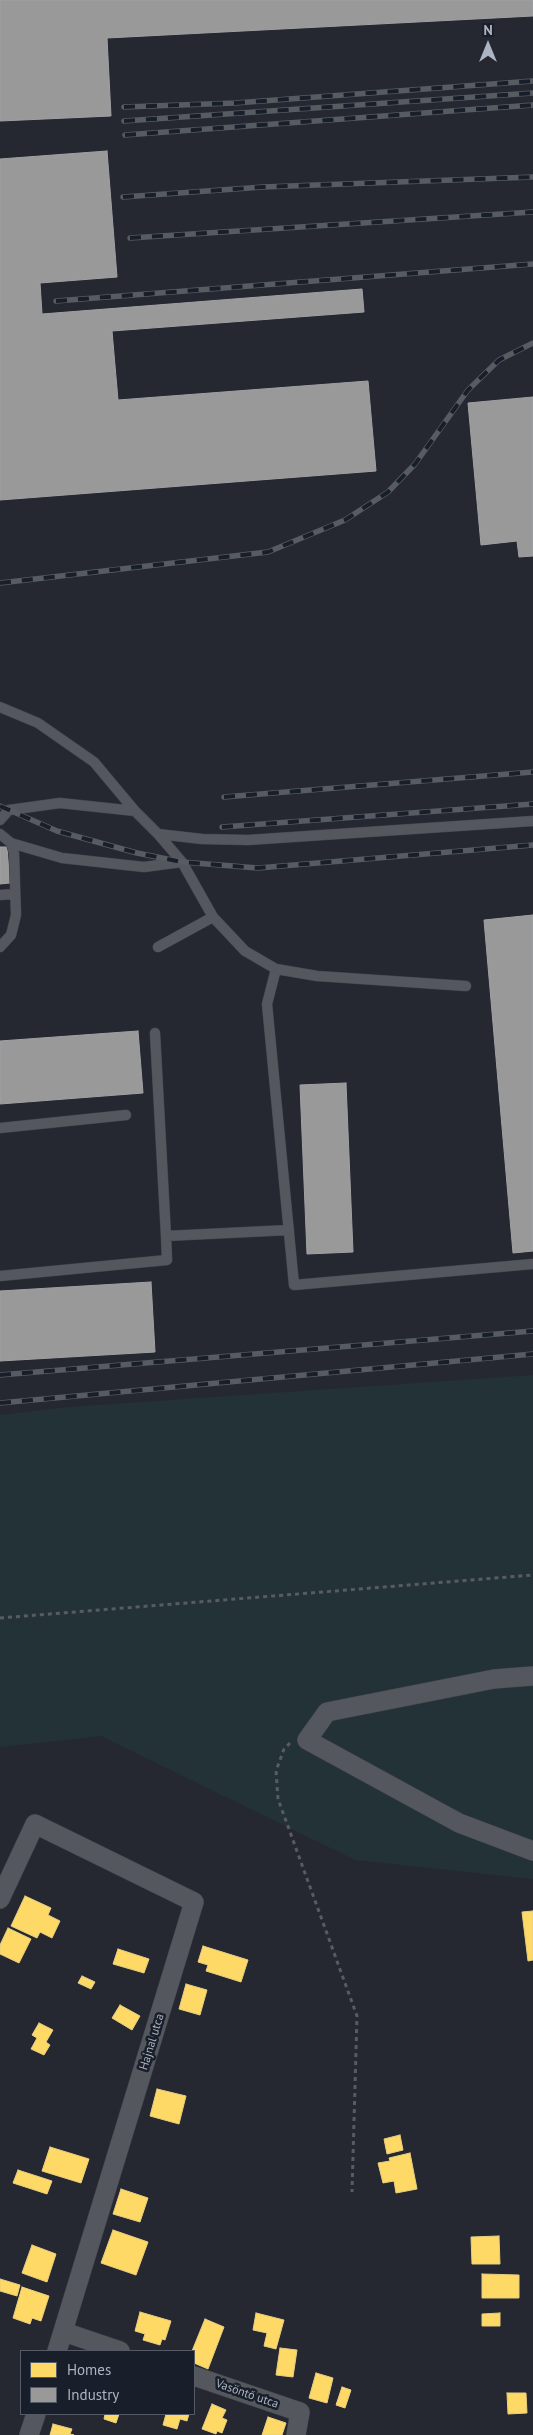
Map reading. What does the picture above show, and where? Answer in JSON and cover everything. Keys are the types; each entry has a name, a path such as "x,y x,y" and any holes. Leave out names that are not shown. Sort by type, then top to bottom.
{"street":[{"path":"533,1676 494,1679 327,1712 307,1740 459,1823 533,1851"},
{"name":"Hajnal utca","path":"0,1899 35,1824 194,1902 57,2350"},
{"path":"64,2332 117,2350"},
{"name":"Vasöntő utca","path":"195,2376 300,2412 296,2435"},
{"path":"29,2435 36,2415"}],"lane":[{"path":"0,707 38,723 94,762 135,811 182,862 213,917 245,951 276,969 317,976 466,986"},
{"path":"0,820 9,810 60,803 135,811"},
{"path":"158,834 202,839 248,840 533,821"},
{"path":"0,834 11,843 62,858 144,867 182,862"},
{"path":"0,946 11,936 16,914 14,854 11,843"},
{"path":"0,895 16,894"},
{"path":"158,947 213,917"},
{"path":"276,969 267,1004 294,1285 533,1264"},
{"path":"0,1276 167,1260 155,1033"},
{"path":"0,1128 126,1115"},
{"path":"166,1236 289,1230"}],"path":[{"path":"0,1618 533,1575"},
{"path":"307,1740 291,1743 284,1749 276,1772 278,1799 357,2016 352,2192"}],"shaded area":[{"path":"533,1375 533,1879 355,1860 101,1736 0,1747 0,1415 69,1407"}],"building: Homes":[{"path":"25,1896 51,1908 48,1915 60,1921 52,1938 40,1932 37,1938 11,1926"},
{"path":"533,1911 533,1960 528,1961 522,1912"},
{"path":"8,1928 31,1939 19,1963 0,1954 0,1945"},
{"path":"203,1946 248,1960 241,1982 206,1971 208,1965 198,1962"},
{"path":"118,1949 149,1959 144,1973 113,1964"},
{"path":"82,1976 95,1982 91,1989 78,1983"},
{"path":"186,1984 207,1990 200,2015 179,2009"},
{"path":"120,2005 140,2016 132,2030 112,2018"},
{"path":"39,2023 53,2030 46,2042 50,2045 44,2055 31,2049 37,2038 32,2035"},
{"path":"157,2089 186,2096 179,2124 150,2116"},
{"path":"400,2135 403,2150 387,2154 384,2139"},
{"path":"50,2147 89,2159 81,2183 42,2171"},
{"path":"410,2153 417,2189 396,2193 394,2181 383,2183 378,2163 390,2161 389,2158"},
{"path":"18,2170 52,2181 47,2194 13,2183"},
{"path":"121,2189 148,2198 140,2222 113,2214"},
{"path":"113,2230 148,2242 136,2275 101,2263"},
{"path":"499,2236 500,2264 472,2264 471,2237"},
{"path":"32,2245 56,2254 47,2282 22,2273"},
{"path":"482,2274 519,2275 519,2298 482,2298"},
{"path":"0,2279 20,2285 17,2296 0,2291"},
{"path":"22,2287 49,2296 41,2321 32,2318 30,2324 13,2318"},
{"path":"140,2312 171,2321 165,2340 162,2339 160,2345 143,2340 145,2334 135,2331"},
{"path":"256,2313 284,2320 276,2349 264,2346 267,2333 253,2330"},
{"path":"500,2313 500,2326 482,2326 482,2314"},
{"path":"205,2319 224,2327 208,2369 195,2363 195,2350 192,2350"},
{"path":"280,2348 297,2350 293,2377 276,2375"},
{"path":"316,2373 333,2378 327,2403 309,2398"},
{"path":"342,2387 351,2390 345,2408 336,2405"},
{"path":"507,2393 526,2393 527,2413 508,2414"},
{"path":"212,2404 226,2410 222,2418 227,2420 222,2433 217,2431 216,2434 202,2429"},
{"path":"105,2415 119,2415 116,2423 104,2419"},
{"path":"166,2415 189,2415 187,2421 180,2419 177,2429 163,2425"},
{"path":"268,2417 286,2423 282,2435 262,2435"},
{"path":"53,2424 72,2429 70,2434 74,2435 50,2435"}],"building: Industry":[{"path":"0,0 533,0 533,16 107,38 111,116 0,121"},
{"path":"107,151 117,277 40,283 42,314 362,289 364,312 112,331 118,400 368,381 376,471 0,500 0,159"},
{"path":"533,397 533,556 519,557 517,541 481,545 468,403"},
{"path":"0,847 7,847 10,883 0,884"},
{"path":"533,915 533,1251 513,1253 484,920"},
{"path":"138,1031 143,1093 0,1104 0,1041"},
{"path":"346,1083 353,1252 307,1254 300,1085"},
{"path":"151,1282 155,1352 0,1361 0,1291"}],"railway":[{"path":"124,107 235,103 533,81"},
{"path":"124,121 533,93"},
{"path":"125,135 533,105"},
{"path":"123,197 263,187 533,177"},
{"path":"130,238 533,212"},
{"path":"56,301 533,264"},
{"path":"0,583 268,552 345,520 388,492 415,464 468,390 499,360 533,343"},
{"path":"224,797 533,772"},
{"path":"222,827 533,804"},
{"path":"0,806 57,831 137,853 182,862 258,868 533,845"},
{"path":"0,1375 533,1331"},
{"path":"0,1403 533,1354"}]}
